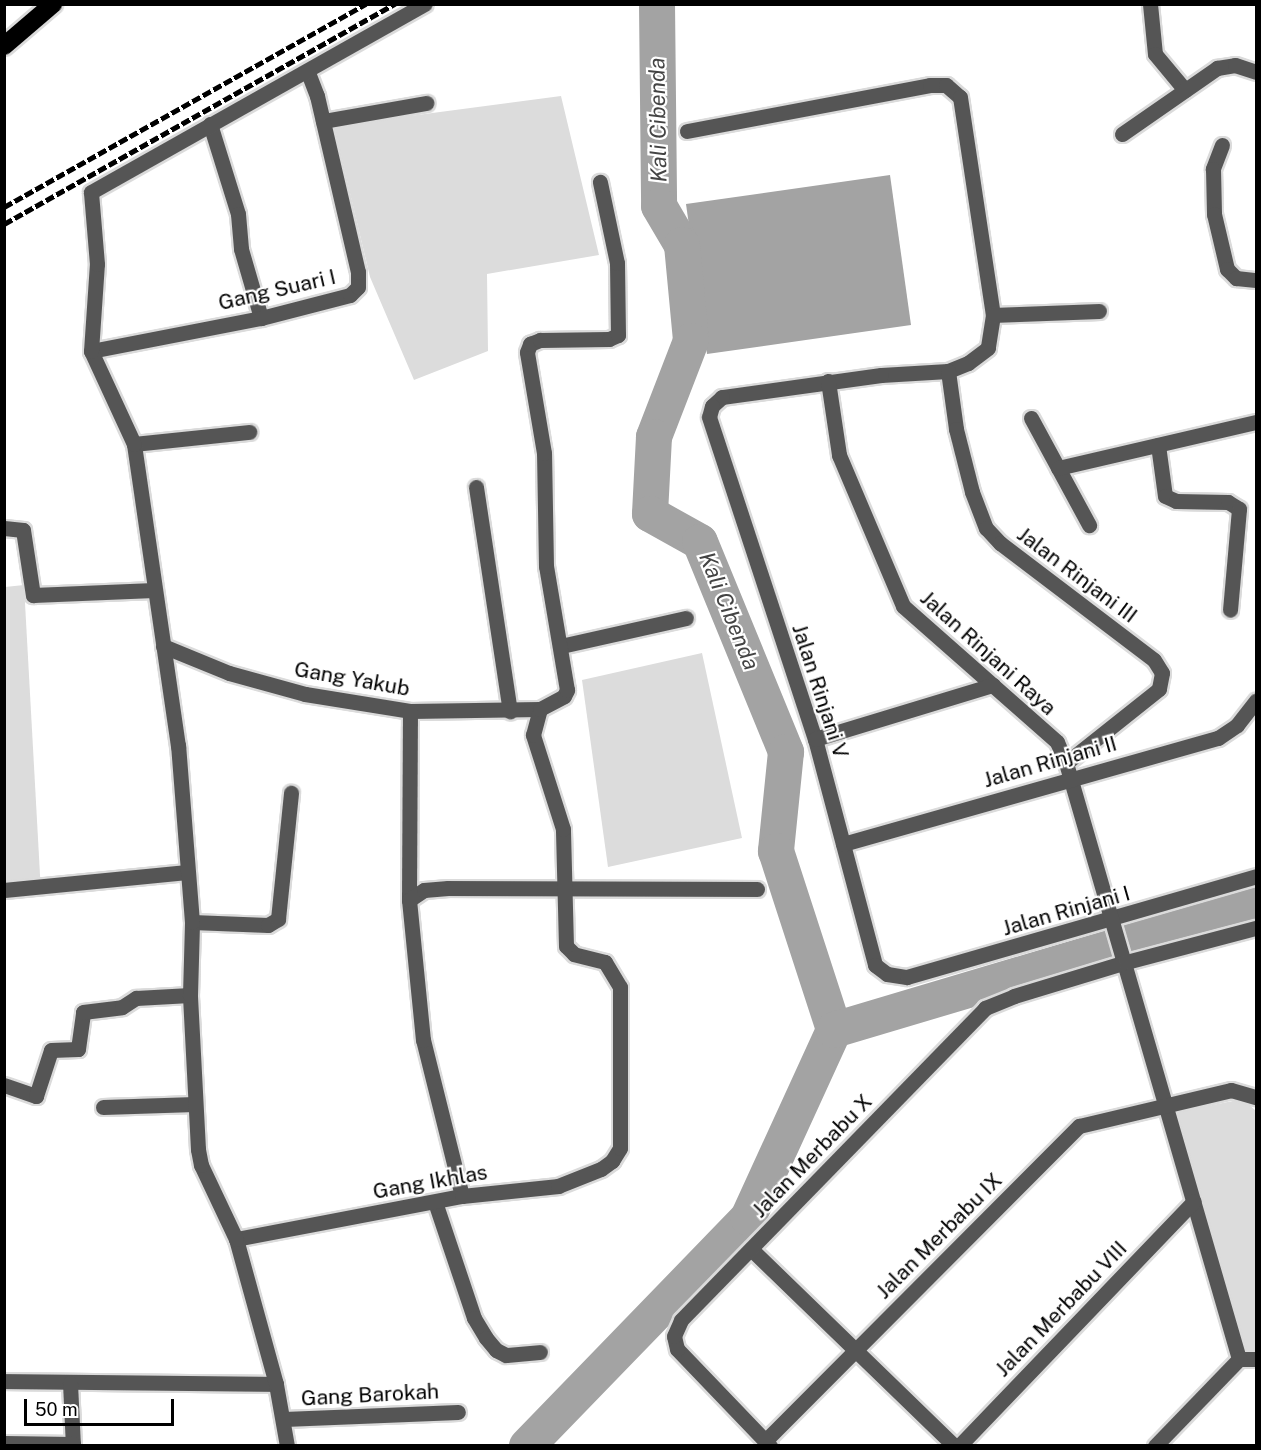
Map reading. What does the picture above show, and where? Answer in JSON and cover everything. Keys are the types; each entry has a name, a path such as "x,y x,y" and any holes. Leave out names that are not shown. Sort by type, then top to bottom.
{"highway":[{"path":"4,46 53,4"}],"street":[{"path":"287,1446 276,1384 236,1239 201,1165 195,1104 190,995 192,922 178,746 134,444 91,351 97,264 91,192 210,124 308,72 425,4"},
{"path":"1150,4 1155,54 1185,90"},
{"path":"1122,134 1217,68 1235,65 1257,72"},
{"name":"Gang Suari I","path":"91,351 261,318 350,296 358,288 358,272 323,121 308,72"},
{"path":"687,130 930,85 946,85 956,91 993,315 988,348 968,363 948,371 828,381"},
{"path":"323,121 426,103"},
{"path":"210,124 238,214 241,249 261,318"},
{"path":"1222,145 1213,169 1214,214 1227,269 1236,278 1257,280"},
{"path":"566,889 563,829 533,735 540,709 564,696 567,690 546,566 544,453 527,352 530,344 540,340 609,339 618,335 617,263 600,182"},
{"path":"993,315 1099,311"},
{"name":"Jalan Rinjani III","path":"948,371 959,440 972,492 986,528 1000,543 1154,660 1162,673 1159,689 1068,770"},
{"name":"Jalan Rinjani V","path":"828,381 722,397 712,406 710,417 815,739 872,962 887,974"},
{"name":"Jalan Rinjani Raya","path":"828,381 839,455 897,596 913,618 1056,742 1068,770 1125,957 1239,1359"},
{"path":"1031,418 1089,525"},
{"path":"1058,468 1257,422"},
{"path":"134,444 249,432"},
{"path":"1158,446 1165,496 1176,501 1228,502 1239,509 1230,610"},
{"path":"476,487 510,711"},
{"path":"4,528 23,530 33,595 154,590"},
{"path":"561,646 686,618"},
{"name":"Gang Yakub","path":"163,646 229,673 272,685 410,711 540,709"},
{"path":"815,739 993,685"},
{"name":"Jalan Rinjani II","path":"843,844 1068,770 1218,738 1237,725 1257,701"},
{"path":"410,711 409,900 423,1040 462,1196"},
{"path":"192,922 268,925 278,919 291,793"},
{"path":"4,890 187,872"},
{"name":"Jalan Rinjani I","path":"887,974 907,977 1115,925 1257,876"},
{"path":"409,900 424,890 448,888 757,889"},
{"name":"Gang Ikhlas","path":"236,1239 462,1196 558,1186 586,1177 612,1161 620,1148 620,987 605,962 574,954 566,946 566,889"},
{"name":"Jalan Merbabu X","path":"768,1443 676,1349 674,1336 681,1320 985,1008 1125,957 1257,928"},
{"path":"4,1085 36,1096 51,1050 78,1049 83,1012 122,1007 136,998 190,995"},
{"name":"Jalan Merbabu IX","path":"768,1443 856,1350 1074,1130 1084,1124 1231,1090 1257,1097"},
{"path":"103,1107 195,1104"},
{"name":"Jalan Merbabu VIII","path":"957,1446 1194,1201"},
{"path":"435,1202 474,1318 486,1338 496,1350 507,1355 540,1352"},
{"path":"751,1249 957,1446"},
{"path":"1155,1446 1239,1359 1257,1359"},
{"path":"4,1381 276,1384"},
{"path":"4,1443 73,1445 70,1383"},
{"name":"Gang Barokah","path":"284,1419 458,1412"}],"shaded area":[{"path":"561,96 599,255 487,274 488,351 414,380 370,277 334,126"},
{"path":"890,175 911,325 707,354 686,204"},
{"path":"24,585 41,893 5,897 5,587"},
{"path":"702,653 742,838 608,867 582,680"},
{"path":"1243,1099 1256,1111 1256,1351 1246,1352 1177,1112"}],"waterway":[{"name":"Kali Cibenda","path":"657,4 659,206 682,245 691,341 654,437 650,514 700,542 786,752 776,851 834,1030"},
{"path":"527,1446 748,1218 834,1030 1256,904"}],"railway":[{"path":"4,207 366,4"},
{"path":"4,224 395,4"}]}
